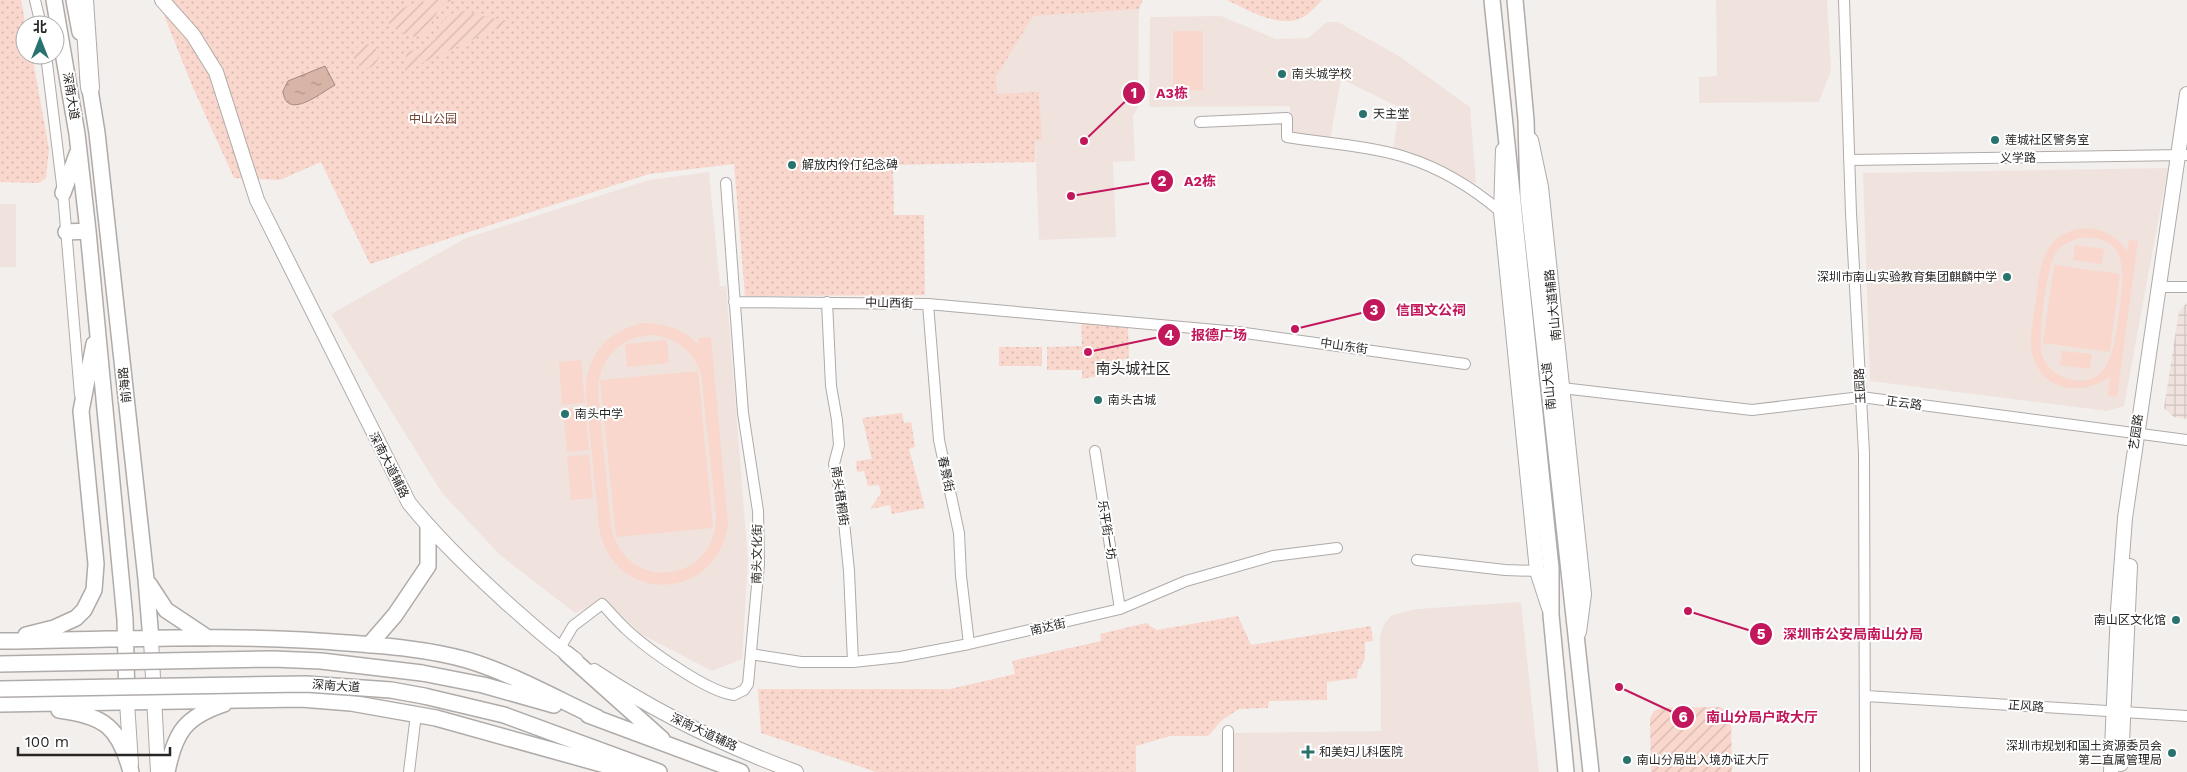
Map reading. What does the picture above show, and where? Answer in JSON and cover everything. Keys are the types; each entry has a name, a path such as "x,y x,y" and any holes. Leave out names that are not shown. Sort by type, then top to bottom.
{"highway":[{"path":"84,0 90,88"}],"main road":[{"name":"深南大道","path":"54,0 77,134"},
{"name":"前海路","path":"74,0 96,133 146,579 151,640"},
{"name":"南山大道","path":"1492,0 1550,550 1551,615 1566,772"},
{"name":"南山大道","path":"1515,0 1526,120 1528,197 1591,772"},
{"path":"77,134 96,133"},
{"name":"前海路","path":"77,134 116,508 126,640 127,702"},
{"path":"63,193 79,151"},
{"path":"66,232 88,231"},
{"path":"1536,272 1551,285"},
{"path":"0,641 67,624 84,610 94,590 96,564 81,411 97,320"},
{"path":"369,644 395,615 428,566 428,527"},
{"path":"146,579 166,610 210,639"},
{"name":"深南大道","path":"0,641 274,638 414,649 476,663 518,679 598,718"},
{"path":"564,651 669,745"},
{"name":"深南大道","path":"0,664 274,659 320,660 422,673 483,685 598,718 741,772"},
{"name":"深南大道","path":"0,689 306,684 382,689 424,696 504,716 659,772"},
{"name":"深南大道","path":"2,704 264,699 300,699 352,703 416,714 487,731 533,746 630,772"},
{"path":"167,772 177,737 195,716 228,703 264,699"},
{"path":"2,704 65,711 96,719 118,736 124,748 131,772"}],"street":[{"path":"35,0 39,15"},
{"name":"深南大道辅路","path":"162,0 193,35 216,72 257,200 409,504 428,527 465,565 564,651 657,710 706,735 796,772"},
{"name":"玉园路","path":"1844,0 1849,160 1861,396 1865,545 1865,772"},
{"path":"47,65 63,193 81,411"},
{"name":"艺园路","path":"2111,772 2118,712 2140,434 2184,154 2187,94"},
{"path":"1200,122 1287,118 1288,137 1404,157 1452,178 1501,212"},
{"name":"南山大道辅路","path":"1526,120 1540,187 1584,594 1578,640"},
{"path":"1504,122 1501,212 1537,571 1551,615"},
{"name":"义学路","path":"1849,160 2184,154"},
{"name":"南头文化街","path":"564,651 573,626 602,604 626,630 718,692 734,695 744,690 748,684 759,564 758,511 743,413 726,183"},
{"path":"2162,287 2187,287"},
{"name":"中山西街","path":"734,302 928,304 1043,314"},
{"name":"南头梧桐街","path":"827,302 831,386 838,428 838,445 834,464 842,502 849,572 853,662"},
{"name":"春景街","path":"928,304 939,440 959,533 961,576 969,644"},
{"name":"中山东街","path":"1043,314 1238,332 1465,364"},
{"name":"正云路","path":"1562,388 1752,410 1861,396 2187,440"},
{"name":"乐平街一坊","path":"1095,451 1120,609"},
{"name":"南达街","path":"751,654 802,662 853,662 900,657 969,644 1120,609 1179,584 1273,556 1337,548"},
{"path":"1417,560 1505,570 1537,571"},
{"name":"前海路","path":"151,640 158,772"},
{"name":"正风路","path":"1866,696 2187,716"},
{"name":"前海路","path":"127,702 131,772"},
{"name":"艺园路","path":"2118,712 2120,772"},
{"path":"409,772 416,714"},
{"path":"1228,731 1228,772"},
{"path":"533,746 609,772"}],"shaded area":[{"path":"1716,0 1827,0 1831,70 1819,102 1699,103 1699,77 1717,76"},
{"path":"1139,9 1138,107 1133,116 1135,161 1113,162 1116,237 1039,240 1035,140 1041,140 1039,93 997,94 996,77 1033,15"},
{"name":"南头城学校","path":"1221,16 1276,39 1308,38 1327,22 1338,22 1399,56 1470,107 1476,184 1444,167 1393,150 1399,107 1341,79 1330,140 1292,135 1290,106 1149,107 1150,17"},
{"name":"深圳市南山实验教育集团麒麟中学","path":"2168,168 2124,406 2107,411 1870,381 1863,173"},
{"name":"南头中学","path":"709,172 720,286 726,286 748,560 742,659 712,671 641,634 605,600 575,613 500,555 442,493 331,314 466,238 649,180"},
{"path":"0,204 16,204 16,267 0,267"},
{"path":"2187,303 2187,419 2174,417 2164,408 2179,311"},
{"path":"1521,602 1539,772 1234,772 1233,733 1381,731 1380,636 1384,624 1392,615 1417,609"}],"green space":[{"path":"0,0 21,0 24,15 15,15 15,65 34,65 49,149 46,178 39,183 0,182"},
{"name":"中山公园","path":"158,0 1143,0 1139,9 1033,16 996,77 997,94 1039,92 1042,140 1035,140 1035,162 893,165 894,215 924,215 925,295 745,296 734,164 649,174 370,264 321,162 280,180 234,178 193,88"},
{"path":"430,0 458,0 443,3 427,31 422,35 417,37 400,32 386,20 396,10"},
{"path":"1227,0 1322,0 1308,14 1299,19 1288,21 1267,18"},
{"path":"465,11 500,20 512,21 405,71 406,52 429,45 438,35 441,24 448,16"},
{"path":"1173,31 1203,31 1203,90 1173,90"},
{"path":"366,44 375,47 378,56 375,65 366,68 357,65 354,56 357,47"},
{"path":"2088,228 2100,230 2115,238 2127,251 2129,240 2138,241 2117,397 2108,396 2110,376 2100,383 2088,387 2066,387 2055,384 2046,377 2038,368 2033,356 2031,332 2041,266 2051,244 2060,236 2072,231","holes":["2080,238 2097,239 2108,243 2116,250 2122,272 2121,299 2113,350 2108,362 2102,372 2093,378 2081,381 2061,376 2054,372 2046,363 2041,347 2042,320 2049,273 2057,251 2073,240"]},
{"path":"2075,245 2104,249 2102,264 2073,260"},
{"path":"2054,265 2120,274 2110,352 2043,343"},
{"path":"1081,322 1128,326 1129,358 1115,361 1117,372 1082,379 1082,370 1047,370 1047,347 1082,346"},
{"path":"644,323 667,326 681,331 699,345 698,338 711,337 728,526 719,551 704,570 685,581 664,585 643,582 623,571 608,553 599,528 586,394 587,380 589,368 601,347 619,332","holes":["654,335 677,343 689,352 701,373 716,516 712,539 701,556 686,567 668,572 650,571 633,563 619,548 611,526 598,393 602,370 613,352 621,345 642,336"]},
{"path":"667,340 669,363 627,367 625,344"},
{"path":"999,347 1042,347 1042,366 999,366"},
{"path":"2062,351 2092,354 2090,369 2060,365"},
{"path":"581,360 585,403 562,405 559,362"},
{"path":"698,371 713,528 616,537 600,380"},
{"path":"585,407 589,450 567,452 563,409"},
{"path":"902,413 904,423 911,422 915,447 909,449 925,508 892,514 890,505 870,509 881,493 879,485 868,486 864,471 857,472 856,461 872,459 862,418"},
{"path":"589,455 593,498 571,500 567,456"},
{"path":"1238,616 1251,645 1371,626 1373,641 1365,642 1365,660 1361,668 1358,669 1357,678 1327,682 1327,700 1269,701 1268,708 1239,709 1222,720 1208,736 1170,736 1136,746 1136,772 876,772 761,733 758,689 950,689 1015,674 1012,661 1101,641 1100,634 1146,623 1157,630"},
{"path":"1719,707 1727,710 1731,717 1732,772 1651,772 1650,718 1654,711 1661,708"}],"water":[{"path":"325,66 335,85 314,98 297,105 291,104 286,100 283,91 288,81"}],"place":[{"name":"南头城学校","path":"1282,74"},
{"name":"天主堂","path":"1363,114"},
{"name":"莲城社区警务室","path":"1995,140"},
{"name":"A3栋","path":"1084,141"},
{"name":"解放内伶仃纪念碑","path":"792,165"},
{"name":"A2栋","path":"1071,196"},
{"name":"深圳市南山实验教育集团麒麟中学","path":"2007,277"},
{"name":"信国文公祠","path":"1295,329"},
{"name":"报德广场","path":"1088,352"},
{"name":"南头古城","path":"1098,400"},
{"name":"南头中学","path":"565,414"},
{"name":"深圳市公安局南山分局","path":"1688,611"},
{"name":"南山区文化馆","path":"2176,620"},
{"name":"南山分局户政大厅","path":"1619,687"},
{"name":"和美妇儿科医院","path":"1308,752"},
{"name":"深圳市规划和国土资源委员会 第二直属管理局","path":"2172,753"},
{"name":"南山分局出入境办证大厅","path":"1627,760"}],"district":[{"name":"南头城社区","path":"1133,369"}]}
